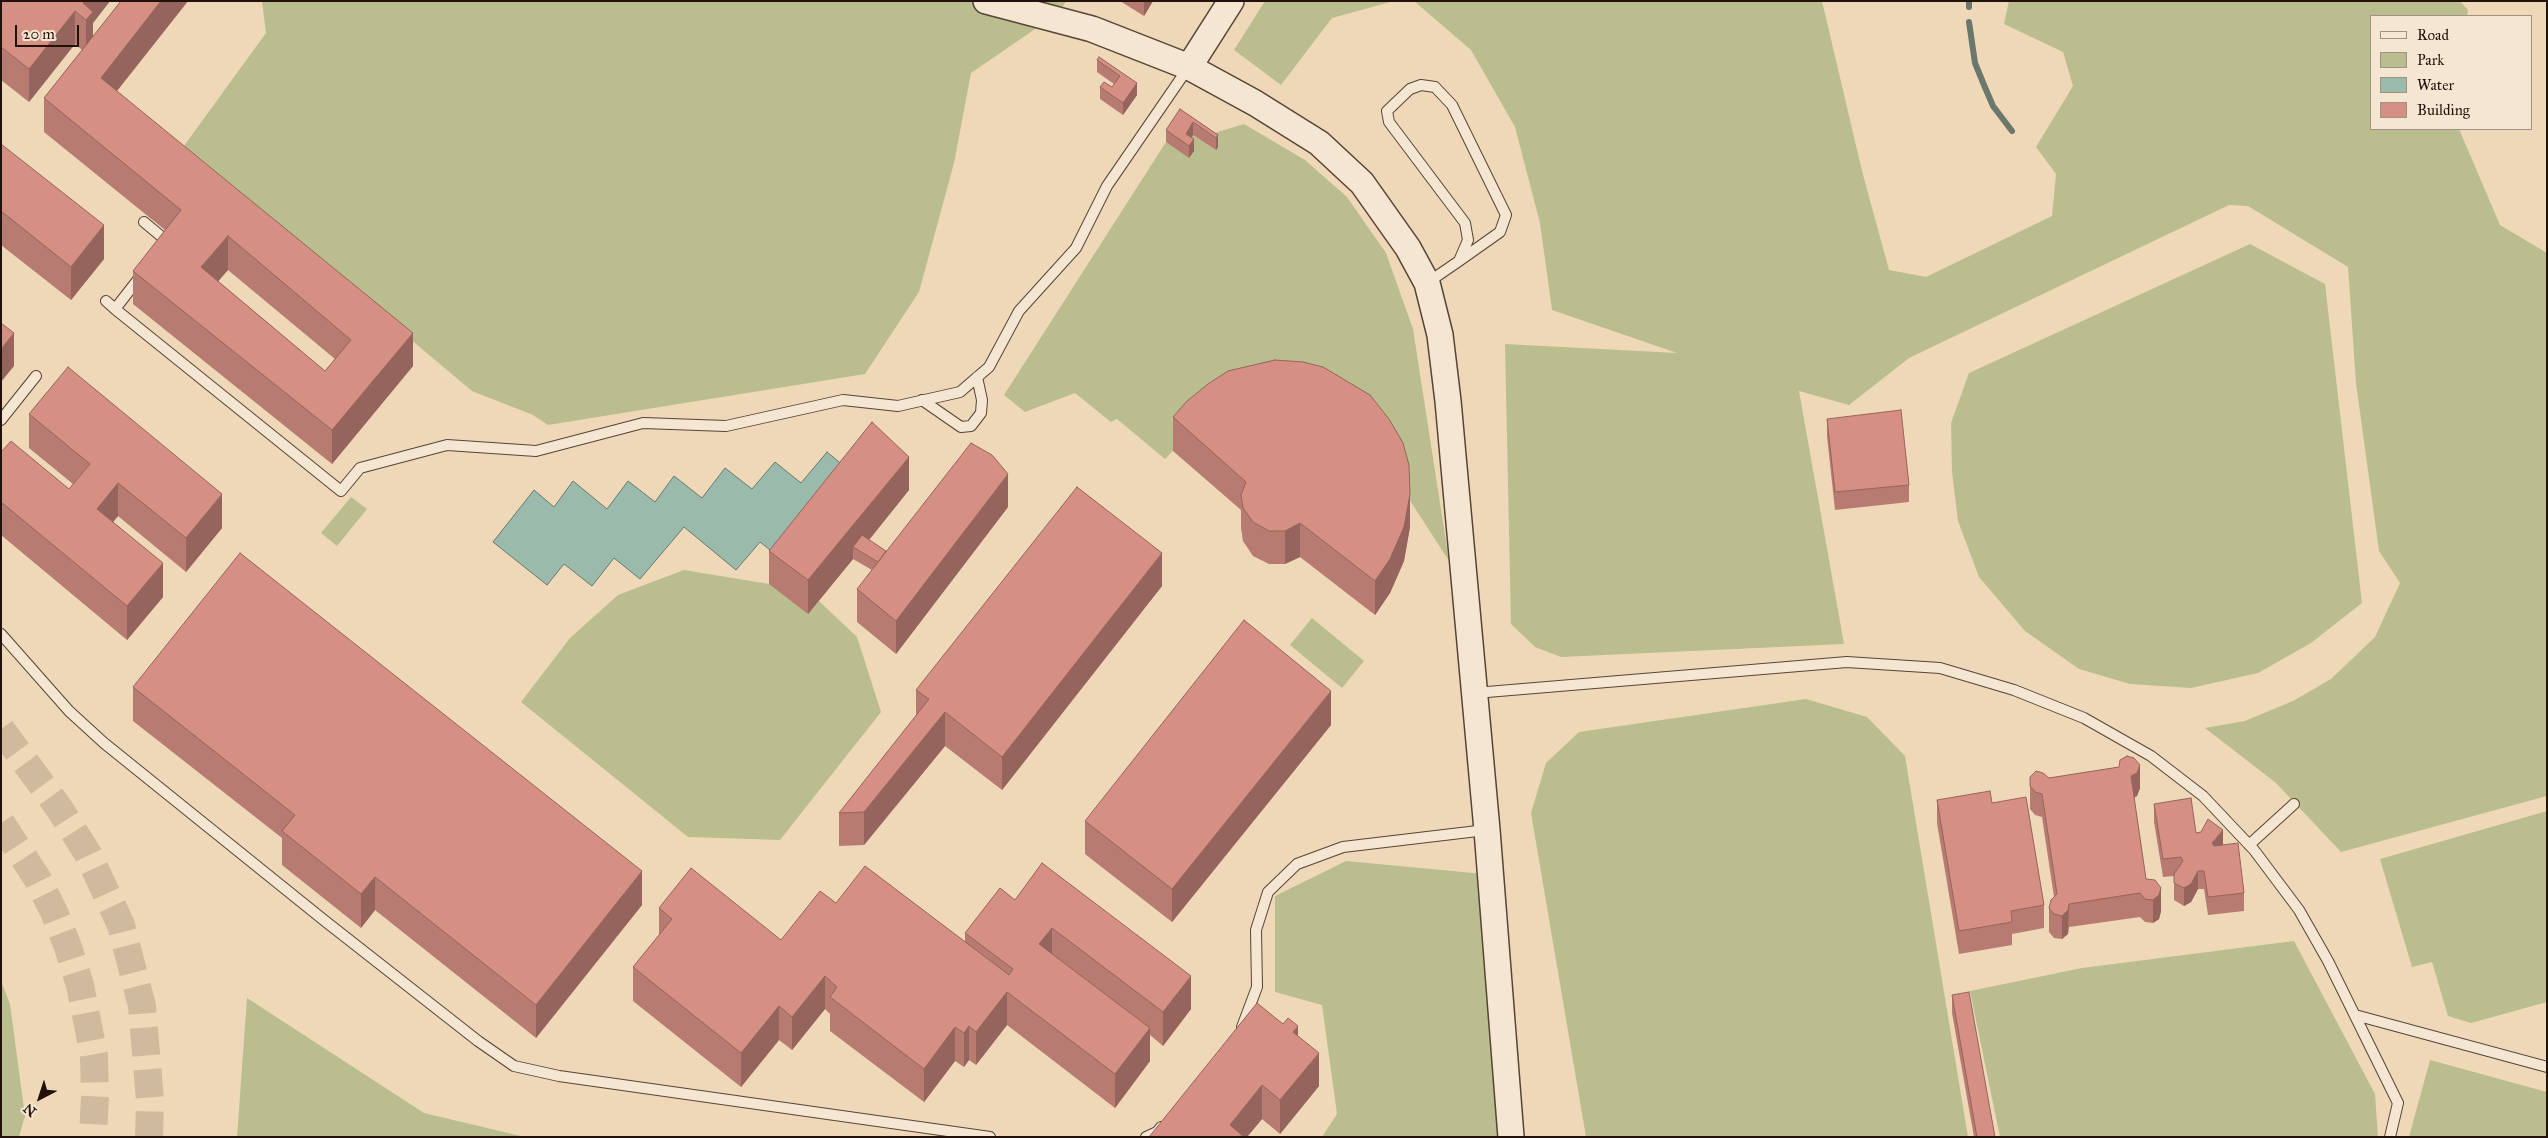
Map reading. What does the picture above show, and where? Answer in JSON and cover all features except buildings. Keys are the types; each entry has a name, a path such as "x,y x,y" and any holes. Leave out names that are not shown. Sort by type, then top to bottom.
{"street":[{"path":"986,1 1092,29 1189,67 1319,143 1342,162 1362,183 1387,216 1426,283 1440,335 1447,392 1487,830 1511,1137"},
{"path":"1189,67 1231,1"}],"lane":[{"path":"106,301 341,490 360,468 447,445 536,451 643,423 726,426 843,400 898,406 960,392 989,367 1019,311 1076,248 1107,186 1189,67"},
{"path":"1426,283 1460,261 1500,232 1506,215 1452,105 1434,87 1421,85 1410,89 1387,111 1389,122 1465,224 1468,240 1460,261"},
{"path":"144,222 168,242 162,250"},
{"path":"115,309 144,272"},
{"path":"1,420 36,376"},
{"path":"922,400 961,427 971,426 981,413 982,400 978,377"},
{"path":"1,634 69,711 104,743 324,921 478,1041 514,1066 559,1076 990,1137"},
{"path":"1475,694 1847,662 1940,668 2014,690 2084,718 2143,752 2203,796 2249,845 2299,910 2356,1015 2398,1103 2390,1137"},
{"path":"2249,845 2294,804"},
{"path":"1235,1036 1241,1029 1258,987 1256,930 1268,892 1297,864 1343,847 1487,830"},
{"path":"2356,1015 2547,1067"},
{"path":"1146,1137 1157,1132 1169,1117"}],"green space":[{"path":"262,1 1066,1 1060,12 971,73 954,163 919,292 865,374 548,425 533,415 472,391 291,239 181,150 266,33"},
{"path":"1265,1 1394,1 1332,18 1281,85 1234,50"},
{"path":"1414,1 1822,1 1862,171 1889,270 1926,277 2052,216 2056,174 2036,147 2073,86 2063,52 2004,24 2009,1 2460,1 2468,10 2467,15 2370,15 2370,130 2459,130 2500,225 2547,253 2547,796 2341,852 2276,783 2205,728 2245,721 2293,701 2331,679 2375,637 2400,583 2379,551 2356,383 2348,267 2248,206 2229,205 1909,358 1849,405 1799,391 1844,644 1561,657 1535,647 1511,624 1505,344 1677,353 1552,310 1540,223 1515,127 1471,50"},
{"path":"1244,124 1305,160 1347,197 1386,253 1413,329 1449,561 1409,499 1173,451 1165,459 1117,419 1111,422 1075,393 1025,412 1004,395 1166,142 1186,146 1193,135 1216,150 1205,136"},
{"path":"2250,244 2325,284 2362,603 2311,643 2258,673 2191,688 2130,684 2079,669 2025,631 1979,577 1958,521 1952,472 1951,423 1969,373"},
{"path":"351,497 367,509 337,546 321,533"},
{"path":"684,570 769,584 819,601 857,637 881,712 780,840 688,837 521,702 570,638 618,595"},
{"path":"1312,618 1364,661 1342,688 1290,645"},
{"path":"1806,699 1867,717 1905,756 1968,1137 1586,1137 1531,813 1546,763 1579,732"},
{"path":"2547,811 2547,1002 2471,1023 2448,1016 2432,962 2412,967 2380,859"},
{"path":"1346,861 1484,874 1510,1137 1322,1137 1337,1114 1322,1005 1275,992 1275,896"},
{"path":"2294,941 2375,1094 2378,1137 2000,1137 1970,991 2082,968"},
{"path":"1,981 10,1004 25,1116 19,1137 1,1137"},
{"path":"247,998 424,1113 525,1137 237,1137"},
{"path":"2430,1060 2547,1092 2547,1137 2409,1137"}],"water":[{"path":"827,452 856,476 774,553 760,542 736,570 684,527 640,579 614,558 592,586 564,564 547,585 493,542 534,490 554,507 573,481 607,509 628,481 655,502 674,476 702,498 725,468 752,489 775,462 801,483"}],"waterway":[{"path":"1969,1 1969,7"},
{"path":"1969,22 1975,63 1993,106 2012,131"}],"tunnel":[{"path":"1,729 59,808 88,854 121,925 142,1006 150,1100 149,1137"},
{"path":"1,823 37,878 54,912 80,985 94,1056 93,1137"}]}
